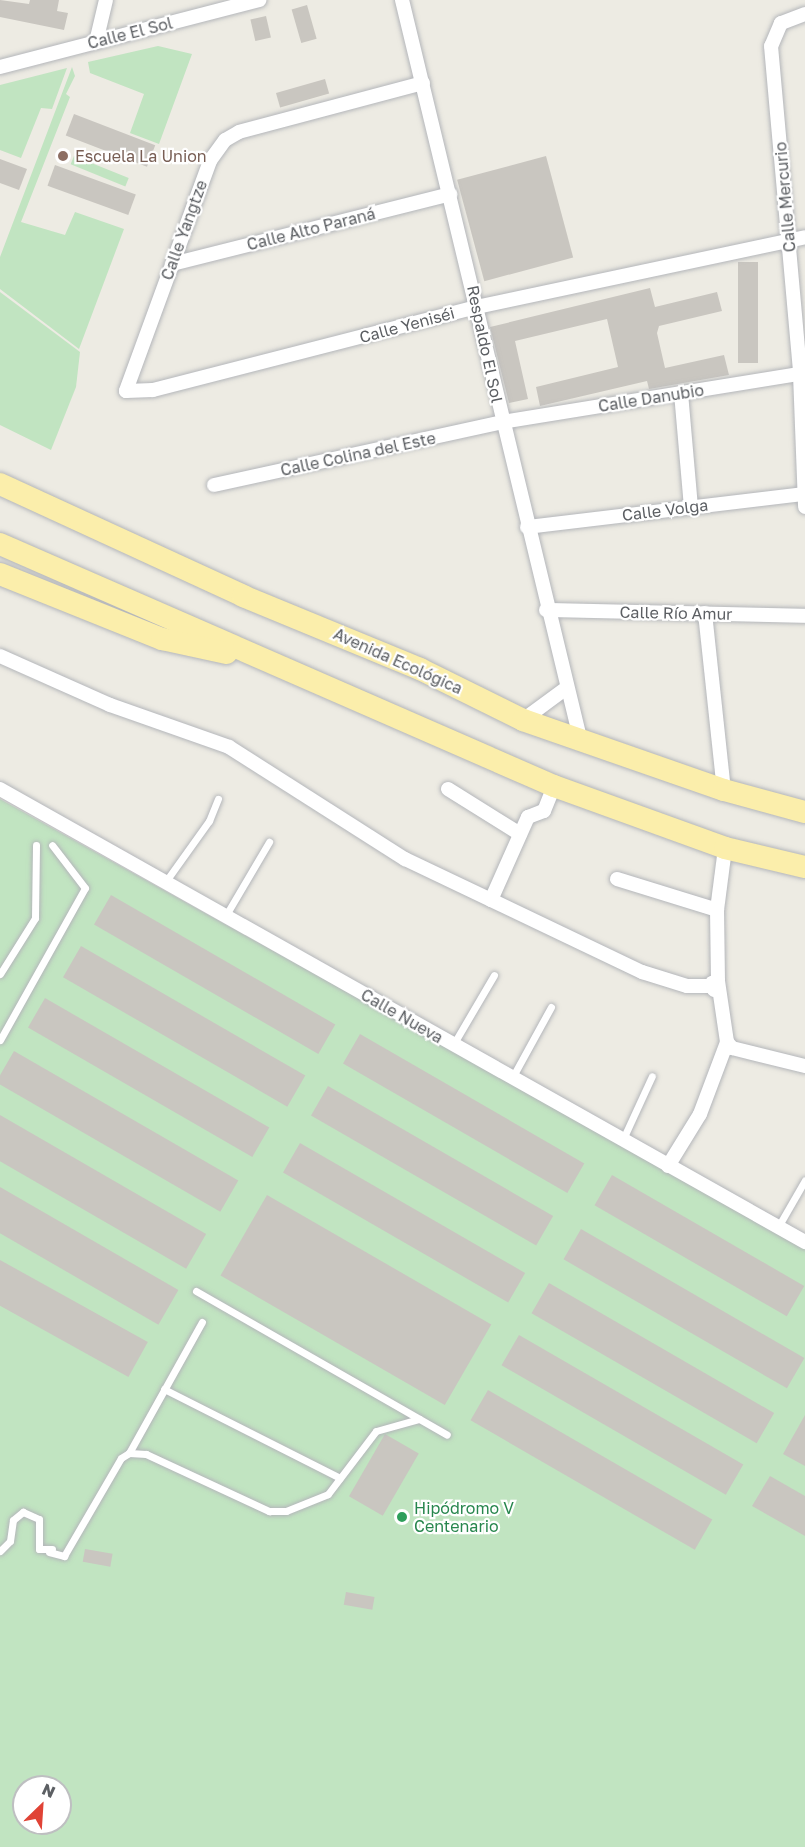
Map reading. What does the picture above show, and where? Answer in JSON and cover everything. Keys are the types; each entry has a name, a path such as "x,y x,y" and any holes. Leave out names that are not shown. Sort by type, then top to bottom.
{"main road":[{"path":"0,473 57,508"},
{"name":"Avenida Ecológica","path":"0,484 57,508 243,596 420,669 523,720 724,790 805,812"},
{"path":"0,544 554,786 725,848 805,867"},
{"path":"0,574 162,639 257,657"}],"street":[{"path":"96,42 106,0"},
{"name":"Calle El Sol","path":"0,67 260,0"},
{"name":"Respaldo El Sol","path":"402,0 477,307 546,610 581,742"},
{"name":"Calle Mercurio","path":"805,14 781,23 771,46 800,374 805,500"},
{"name":"Calle Yangtze","path":"127,382 210,161 225,140 239,132 423,83"},
{"name":"Calle Alto Paraná","path":"172,264 450,194"},
{"name":"Calle Yeniséi","path":"127,382 131,394 153,390 477,307 805,237"},
{"name":"Calle Danubio","path":"502,422 800,374"},
{"path":"681,393 691,507"},
{"name":"Calle Colina del Este","path":"214,485 502,422"},
{"name":"Calle Volga","path":"527,527 691,507 805,500"},
{"name":"Calle Río Amur","path":"546,610 805,616"},
{"path":"705,613 724,790"},
{"path":"0,656 110,705 229,747 405,859 642,972 687,986 716,986"},
{"path":"523,720 565,688"},
{"path":"491,900 529,815 544,811 554,786"},
{"name":"Calle Nueva","path":"0,789 805,1242"},
{"path":"448,789 520,834"},
{"path":"668,1166 700,1114 727,1042 716,986 717,910 725,848"},
{"path":"617,879 717,910"},
{"path":"727,1042 741,1052 805,1066"}],"lane":[{"path":"166,881 209,821 218,799"},
{"path":"226,915 269,842"},
{"path":"0,974 35,918 36,845"},
{"path":"0,1040 85,888 52,845"},
{"path":"453,1045 494,975"},
{"path":"512,1078 551,1006"},
{"path":"622,1141 652,1076"},
{"path":"778,1227 805,1180"},
{"path":"196,1291 447,1435"},
{"path":"0,1551 10,1541 13,1520 23,1512 39,1520 37,1544 64,1556 120,1458 129,1453 202,1322"},
{"path":"164,1389 340,1478"},
{"path":"129,1453 146,1454 269,1511 317,1502 340,1478 376,1431 419,1419"}],"green space":[{"path":"158,46 192,54 159,144 130,133 144,94 90,73 88,62"},
{"path":"72,67 75,76 66,94 70,97 21,222 65,235 75,212 124,229 79,349 0,289 0,257"},
{"path":"67,68 52,109 41,108 21,158 0,150 0,85"},
{"path":"74,156 129,178 125,186 71,164"},
{"path":"0,292 80,352 76,387 51,450 0,425"},
{"name":"Hipódromo V Centenario","path":"0,799 805,1247 805,1847 0,1847"}],"building":[{"path":"0,0 29,4 30,0 59,0 57,11 68,13 64,30 0,17"},
{"path":"307,5 317,39 301,43 292,9"},
{"path":"266,16 271,37 255,41 250,20"},
{"path":"325,79 329,93 280,107 276,93"},
{"path":"74,114 155,145 147,167 66,135"},
{"path":"546,156 573,257 484,281 457,180"},
{"path":"0,159 27,169 19,190 0,183"},
{"path":"55,165 136,194 128,215 47,186"},
{"path":"738,262 758,262 758,363 738,363"},
{"path":"650,288 655,307 717,292 722,311 659,326 657,333 665,368 724,355 729,375 649,389 647,381 540,406 536,387 618,367 607,319 515,341 528,399 509,403 490,327"},
{"path":"111,895 335,1024 318,1054 94,924"},
{"path":"81,946 305,1076 287,1107 63,977"},
{"path":"45,998 269,1128 252,1157 28,1027"},
{"path":"360,1034 584,1164 567,1193 343,1063"},
{"path":"14,1051 238,1180 220,1212 0,1084 0,1075"},
{"path":"328,1086 553,1216 536,1245 311,1115"},
{"path":"0,1115 206,1234 186,1269 0,1161"},
{"path":"300,1143 525,1273 508,1302 283,1172"},
{"path":"612,1175 804,1286 787,1316 594,1205"},
{"path":"0,1187 178,1290 158,1325 0,1233"},
{"path":"267,1195 491,1324 445,1405 221,1276"},
{"path":"581,1229 804,1358 787,1388 564,1259"},
{"path":"0,1260 148,1342 128,1377 0,1306"},
{"path":"549,1283 774,1413 757,1443 532,1313"},
{"path":"519,1335 743,1464 726,1495 502,1365"},
{"path":"488,1390 712,1520 695,1550 471,1420"},
{"path":"805,1415 805,1466 783,1454"},
{"path":"385,1434 419,1454 383,1516 349,1496"},
{"path":"770,1476 805,1496 805,1536 752,1506"},
{"path":"85,1549 113,1554 110,1567 83,1562"},
{"path":"346,1592 375,1597 372,1610 344,1605"}],"place":[{"name":"Escuela La Union","path":"63,156"},
{"name":"Hipódromo V Centenario","path":"402,1517"}]}
